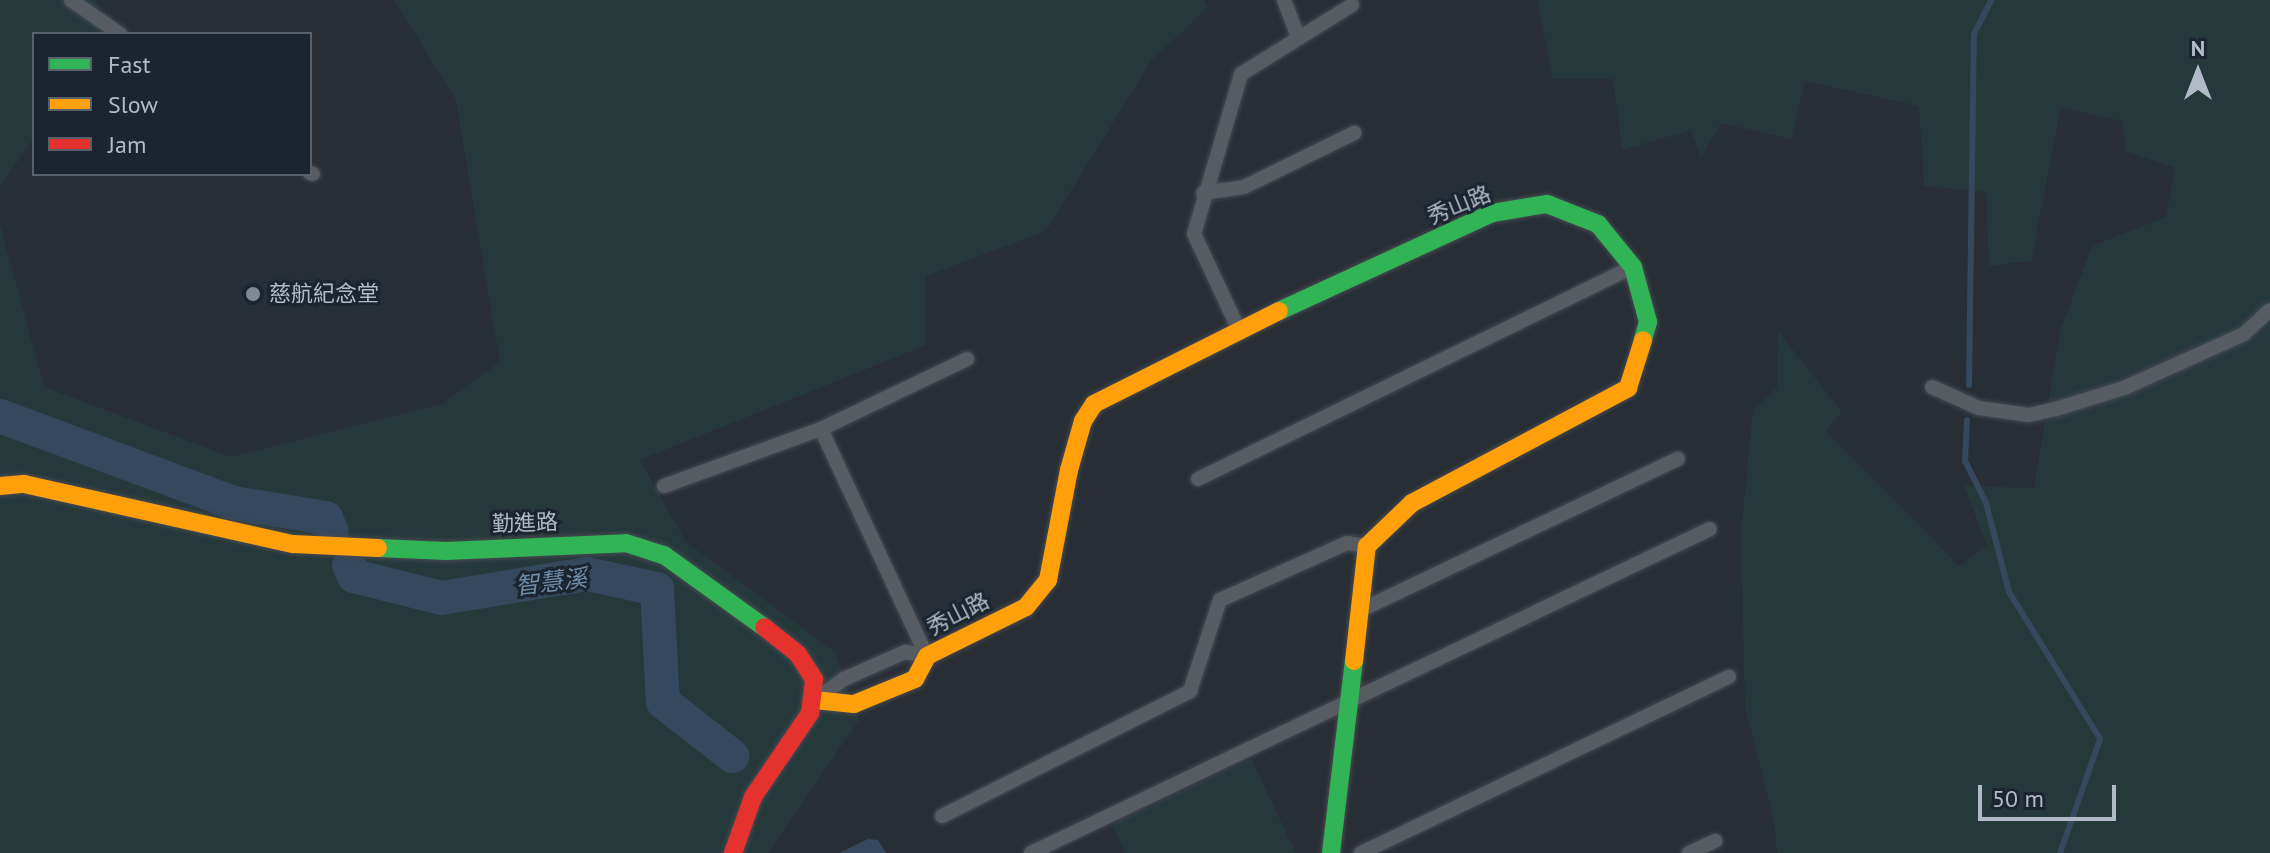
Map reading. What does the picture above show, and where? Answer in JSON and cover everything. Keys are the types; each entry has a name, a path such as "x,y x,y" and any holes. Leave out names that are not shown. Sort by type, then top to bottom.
{"street":[{"path":"71,0 117,32"},
{"path":"1284,0 1298,36"},
{"path":"1239,330 1194,234 1203,193 1241,74 1352,5"},
{"path":"1203,193 1244,187 1354,133"},
{"name":"秀山路","path":"815,700 854,704 915,679 927,656 1026,607 1048,580 1069,470 1083,421 1094,404 1239,330 1492,213 1547,204 1598,224 1633,267 1648,322 1628,388 1412,503 1367,546"},
{"path":"1198,479 1633,267"},
{"path":"1932,387 1979,408 2029,415 2056,409 2124,388 2244,334 2270,310"},
{"path":"664,486 821,429 967,359"},
{"path":"821,429 927,656"},
{"path":"1361,610 1678,459"},
{"name":"勤進路","path":"0,486 24,484 293,544 350,549 626,543 664,555 711,584 798,654 814,679 815,700"},
{"path":"1031,853 1352,695 1710,529"},
{"path":"942,816 1190,691 1220,600 1347,543 1367,546 1352,695 1331,853"},
{"name":"秀山路","path":"815,700 844,679 905,652 927,656"},
{"path":"1361,853 1729,677"},
{"path":"733,853 753,797 815,700"},
{"path":"1689,853 1715,841"}],"green space":[{"path":"0,0 96,0 102,32 32,32 32,141 0,186"},
{"path":"394,0 1203,0 1208,7 1151,61 1046,231 926,276 926,345 640,460 686,542 835,652 859,720 768,853 0,853 0,225 44,387 231,457 442,404 500,362 456,100"},
{"path":"1537,0 2270,0 2270,853 1777,853 1774,819 1745,707 1741,534 1753,410 1777,388 1778,331 1842,412 1825,431 1959,566 1987,545 1964,486 2034,488 2061,328 2092,246 2166,217 2175,168 2126,151 2122,121 2061,107 2031,261 1989,266 1986,192 1924,186 1919,106 1805,81 1791,139 1721,123 1701,157 1691,130 1622,150 1613,79 1553,79"},
{"path":"1251,759 1296,853 1125,853 1112,824"}],"water":[{"path":"868,839 878,840 886,853 839,853"}],"waterway":[{"path":"1969,385 1974,34 1991,0"},
{"name":"智慧溪","path":"0,416 234,503 326,518 332,532"},
{"path":"1967,420 1965,461 1986,503 2009,592 2100,739 2060,853"},
{"name":"智慧溪","path":"349,565 354,576 441,598 587,574 657,589 663,702 732,756"}],"traffic: fast":[{"path":"1279,311 1492,213 1547,204 1598,224 1633,267 1648,322 1643,340"},
{"path":"378,548 446,551 626,543 664,555 764,627"},
{"path":"1331,853 1354,661"}],"traffic: slow":[{"path":"815,700 854,704 915,679 927,656 1026,607 1048,580 1069,470 1083,421 1094,404 1279,311"},
{"path":"1354,661 1367,546 1412,503 1628,388 1643,340"},
{"path":"0,486 24,484 293,544 378,548"}],"traffic: jam":[{"path":"733,853 753,797 810,713 814,679 798,654 764,627"}],"place":[{"name":"慈航紀念堂","path":"253,294"}]}
